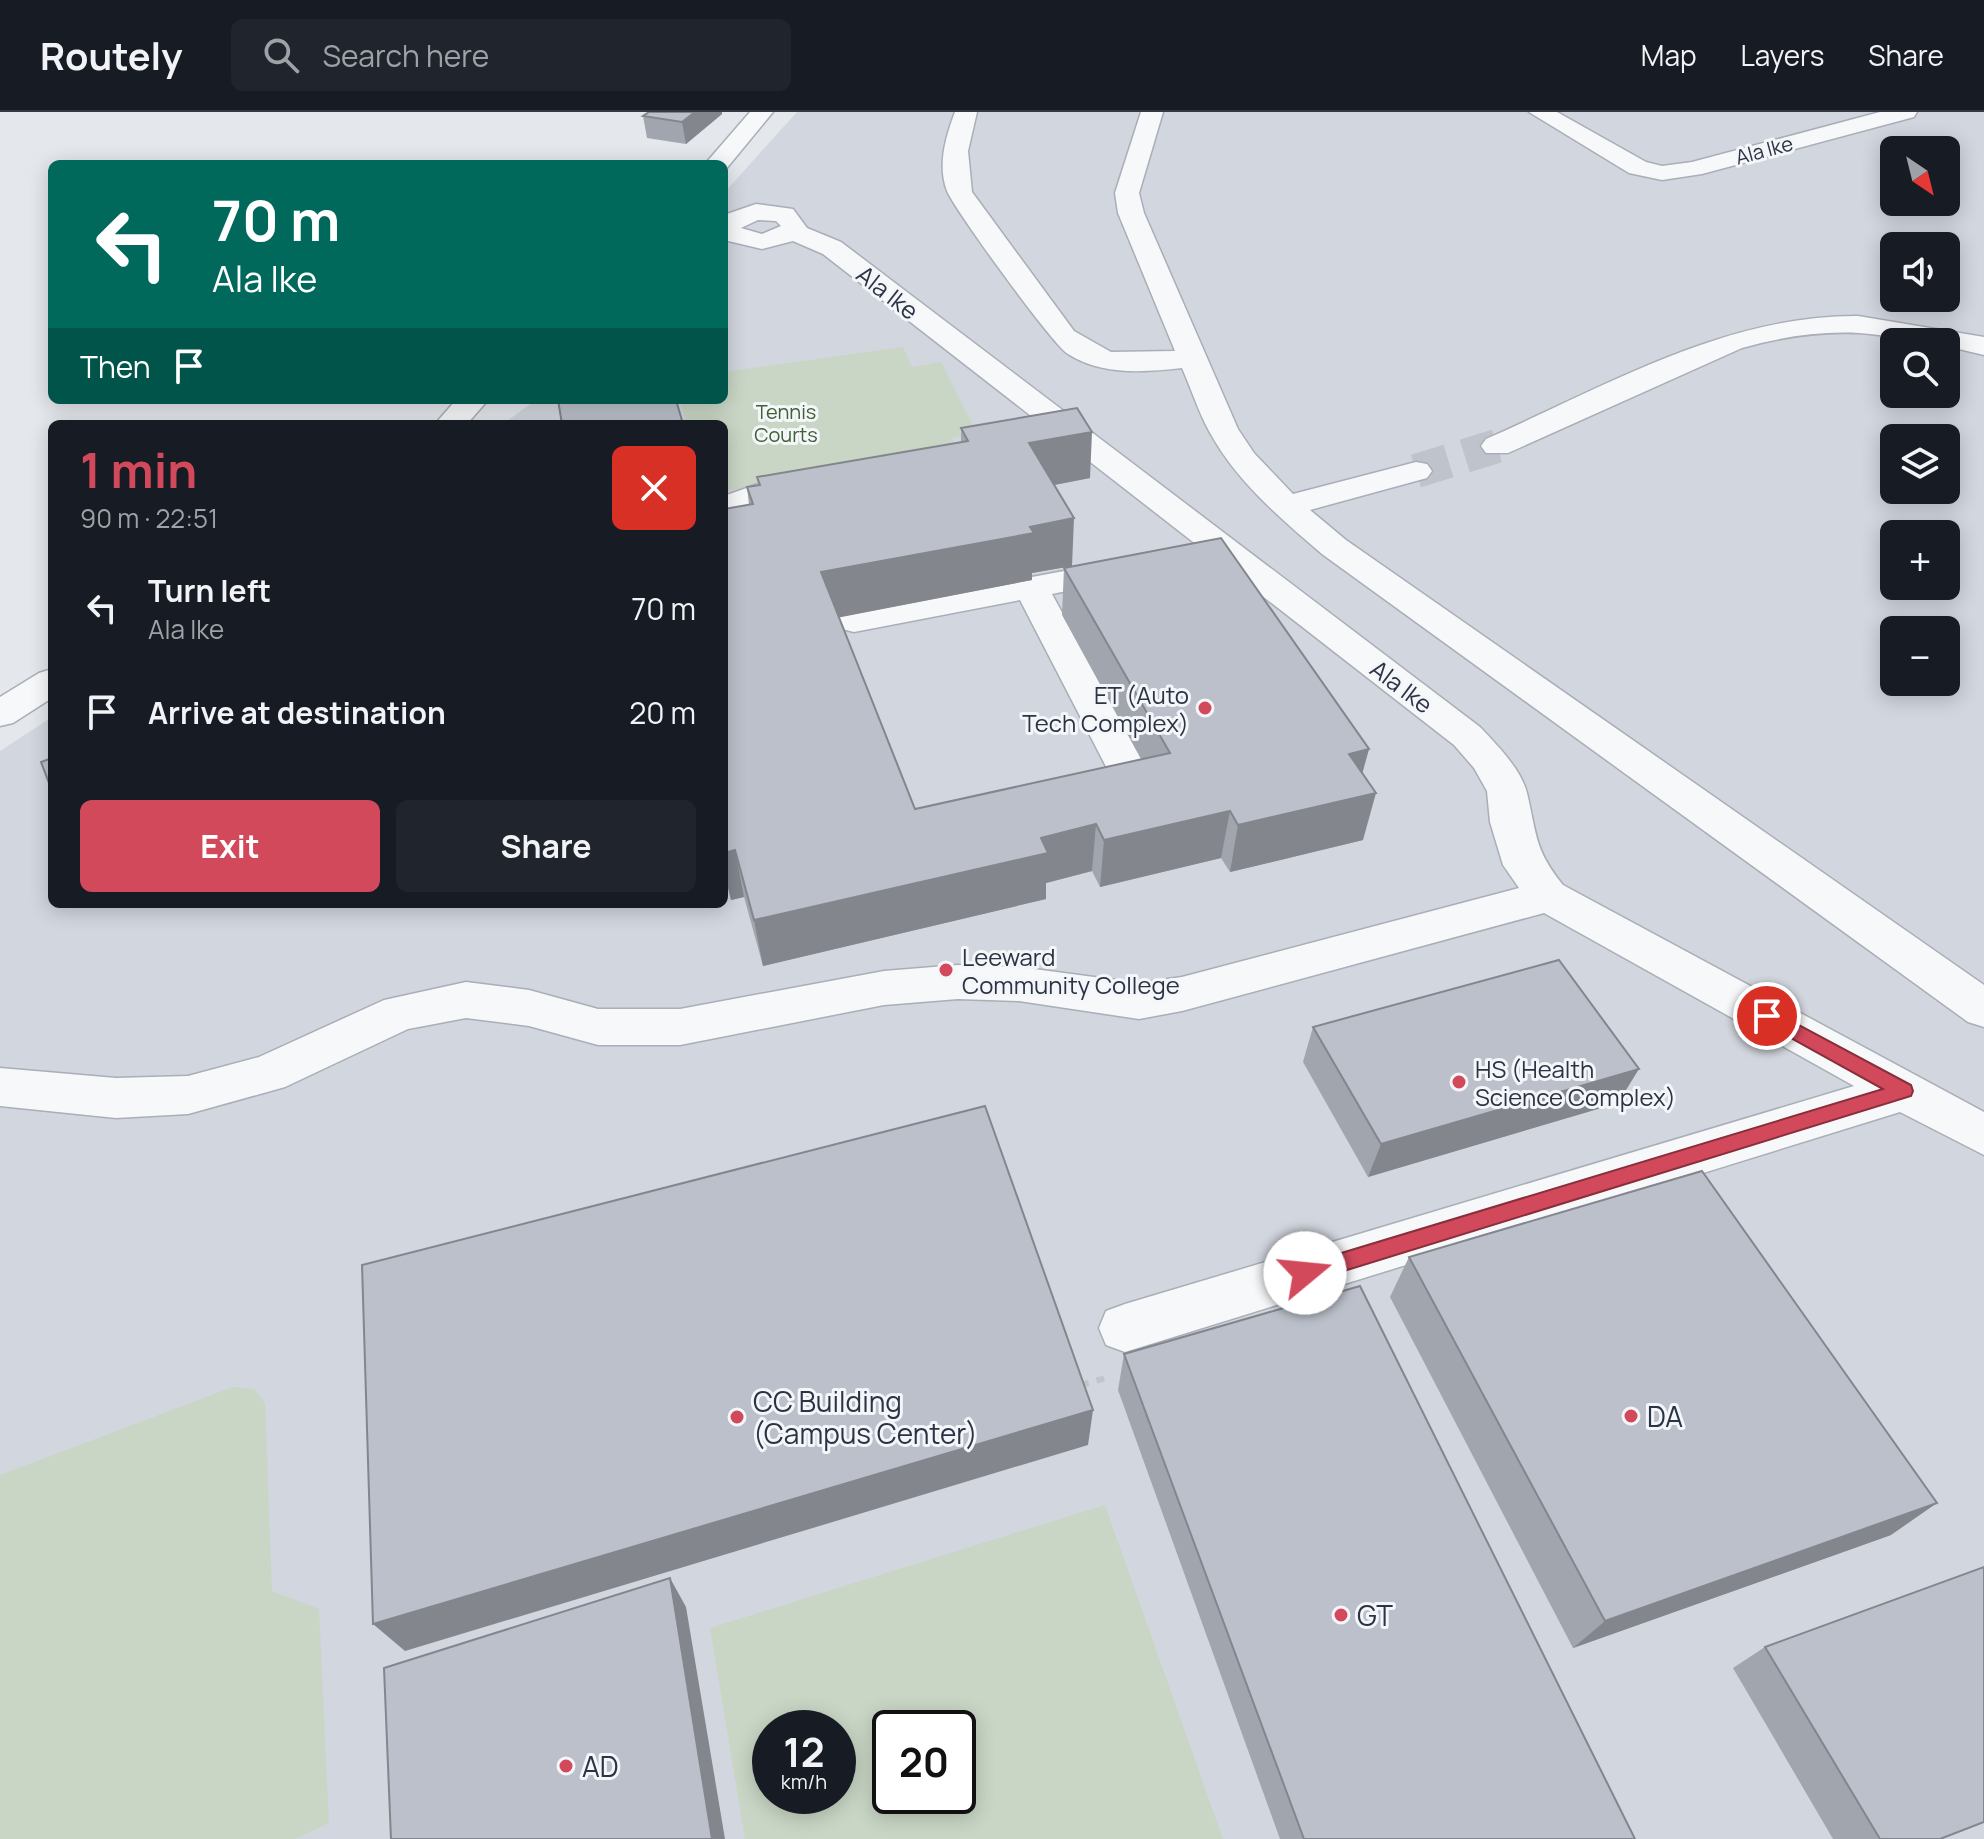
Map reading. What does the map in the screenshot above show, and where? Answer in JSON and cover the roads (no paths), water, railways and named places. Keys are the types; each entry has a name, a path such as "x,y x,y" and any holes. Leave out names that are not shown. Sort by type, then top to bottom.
{"street":[{"path":"720,160 762,112"},
{"path":"966,112 954,146 954,170 960,192 1064,337 1076,349 1103,361 1191,358"},
{"path":"1152,112 1127,193 1131,213 1223,429 1242,459 1286,506 1334,547 1984,1009"},
{"name":"Ala Ike","path":"1540,112 1638,168 1662,173 1693,169 1906,112"},
{"name":"Ala Ike","path":"791,231 832,248 1061,441 1223,550 1467,736 1489,760 1507,791 1510,822 1524,865 1548,896 1984,1135"},
{"path":"1497,446 1732,342 1772,329 1820,323 1866,323 1984,346"},
{"path":"454,420 469,404"},
{"path":"1286,506 1416,471"},
{"path":"728,505 755,495 831,481"},
{"path":"854,621 1223,550"},
{"path":"1031,587 1134,782"},
{"path":"0,714 48,684"},
{"path":"0,1087 116,1098 188,1095 269,1074 400,1013 466,1000 529,1008 598,1027 680,1027 884,988 958,982 1019,984 1139,1001 1182,994 1548,896"},
{"path":"1125,1328 1904,1091"}],"tunnel":[{"path":"1416,471 1497,446"}],"place":[{"name":"ET (Auto Tech Complex)","path":"1205,708"},
{"name":"Leeward Community College","path":"946,970"},
{"name":"HS (Health Science Complex)","path":"1459,1082"},
{"name":"DA","path":"1631,1416"},
{"name":"CC Building (Campus Center)","path":"737,1417"},
{"name":"GT","path":"1341,1615"},
{"name":"AD","path":"566,1766"}],"park label":[{"name":"Tennis Courts","path":"786,422"}]}
